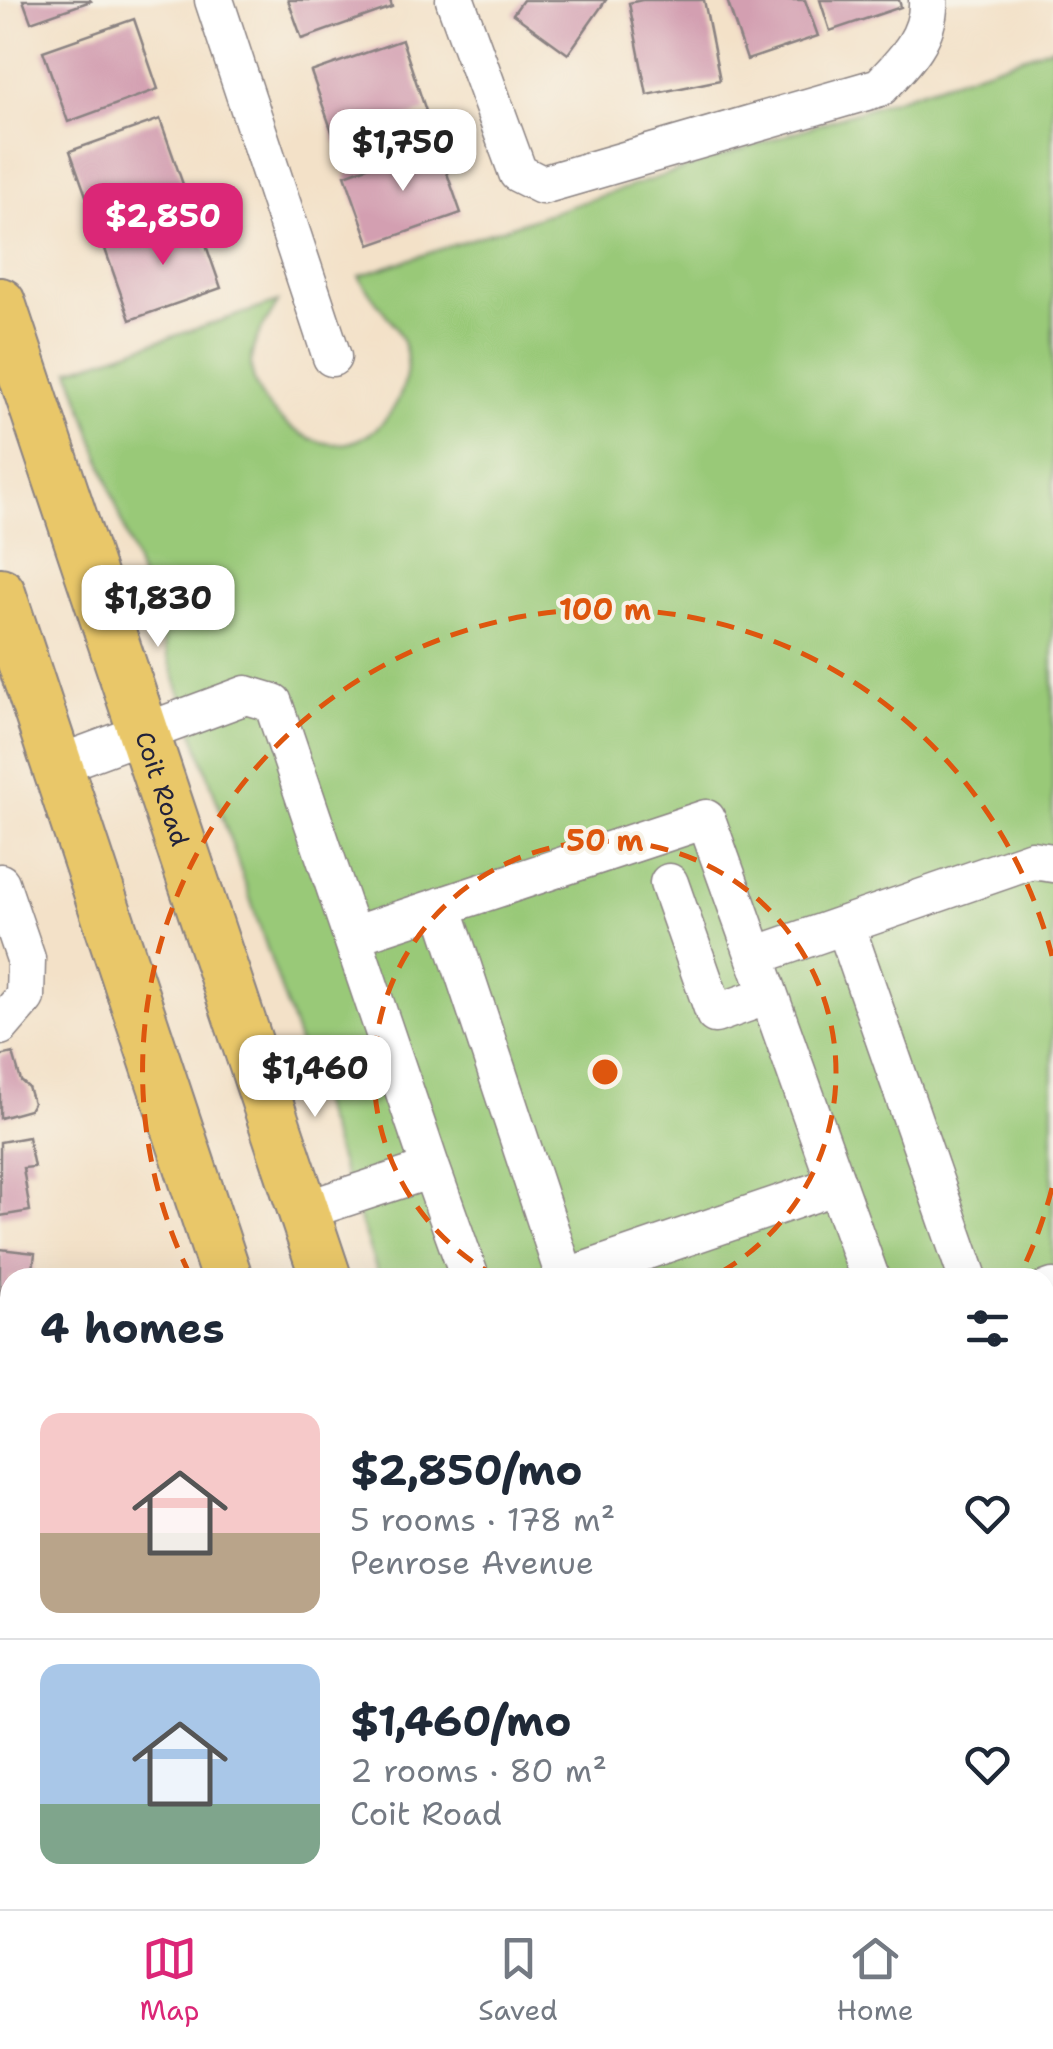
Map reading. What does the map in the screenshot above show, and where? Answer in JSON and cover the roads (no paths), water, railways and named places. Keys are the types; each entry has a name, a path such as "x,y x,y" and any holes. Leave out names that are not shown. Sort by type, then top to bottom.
{"main road":[{"name":"Coit Road","path":"0,302 323,1268"},
{"path":"0,592 225,1268"}],"street":[{"path":"214,0 332,358"},
{"path":"455,0 518,173 542,185 880,87 912,54 928,16 928,0"},
{"path":"57,765 246,695 273,703 466,1268"},
{"path":"352,936 706,819 866,1268"},
{"path":"755,956 1032,860 1053,863"},
{"path":"0,883 26,959 25,997 0,1026"},
{"path":"669,883 715,1014 769,995"},
{"path":"442,906 562,1268"},
{"path":"844,925 964,1268"},
{"path":"304,1212 431,1169"},
{"path":"592,1268 837,1186"}]}
